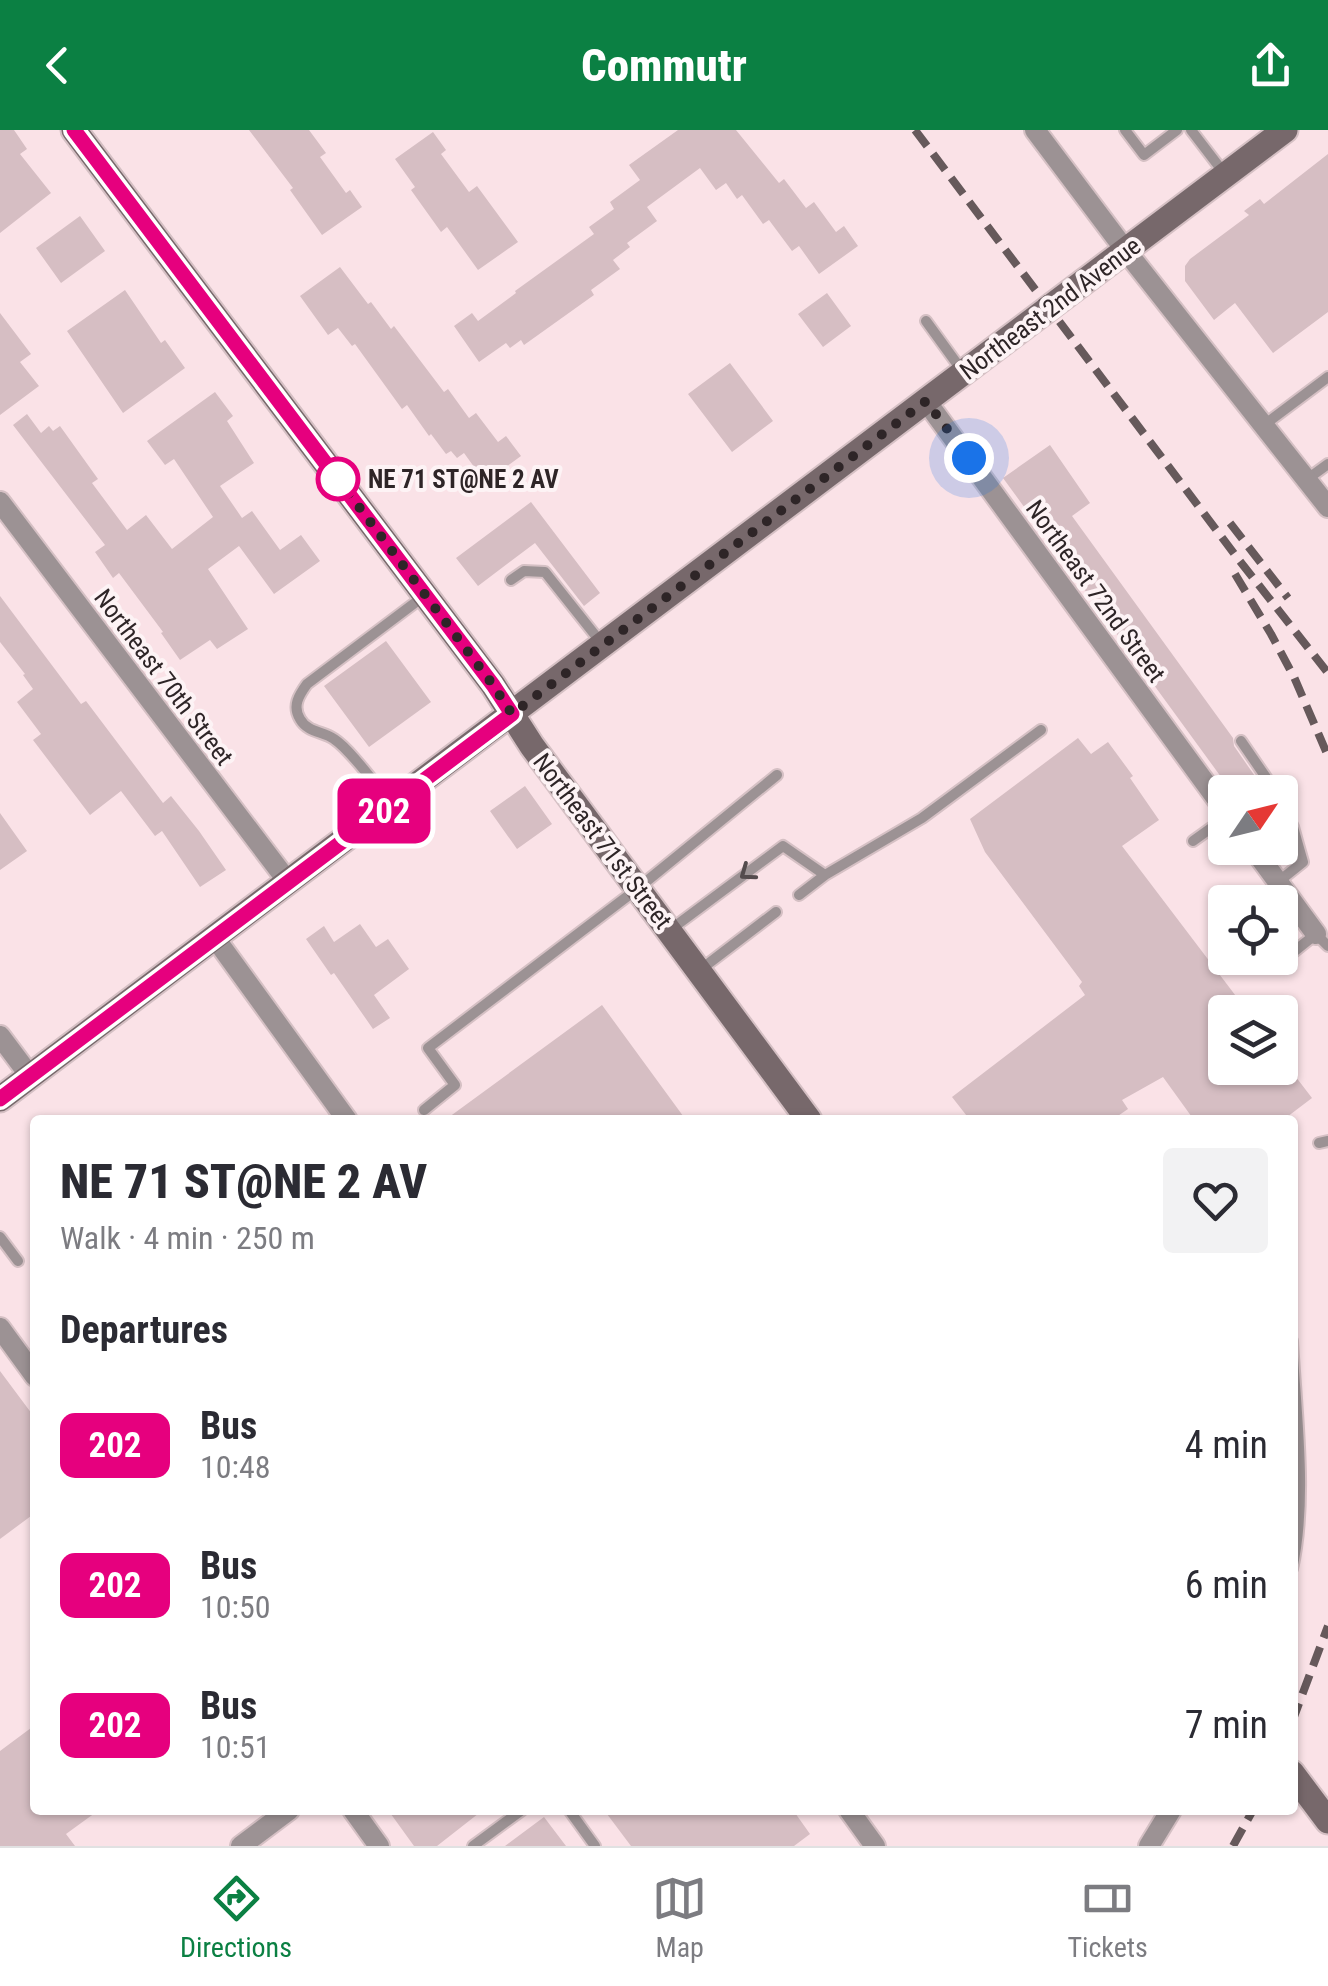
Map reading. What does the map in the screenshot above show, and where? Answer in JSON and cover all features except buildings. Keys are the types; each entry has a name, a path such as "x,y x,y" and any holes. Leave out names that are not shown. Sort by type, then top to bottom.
{"main road":[{"name":"Northeast 2nd Avenue","path":"0,1099 1285,130"},
{"name":"Northeast 71st Street","path":"84,134 493,685 532,746 805,1115"},
{"path":"1298,1780 1327,1818"}],"street":[{"path":"1035,130 1328,507"},
{"name":"Northeast 72nd Street","path":"926,401 976,453 1208,786"},
{"name":"Northeast 70th Street","path":"0,502 289,883"},
{"path":"1265,865 1322,940"},
{"path":"215,938 343,1115"},
{"path":"0,1036 30,1076"},
{"path":"0,1328 30,1369"},
{"path":"241,1846 281,1815"},
{"path":"357,1815 379,1846"},
{"path":"853,1815 875,1846"},
{"path":"1149,1846 1168,1815"}],"lane":[{"path":"1125,130 1144,155 1177,130"},
{"path":"1191,130 1225,175"},
{"path":"926,321 963,373"},
{"path":"1263,426 1328,376"},
{"path":"1306,480 1328,464"},
{"path":"511,580 524,571 545,572 603,646"},
{"path":"393,804 332,737 310,730 299,718 296,705 307,684 425,596"},
{"path":"799,895 922,818 1042,730"},
{"path":"1241,742 1264,775"},
{"path":"424,1110 455,1085 428,1048 637,889 777,776"},
{"path":"1192,841 1208,830"},
{"path":"1278,882 1304,862 1298,843"},
{"path":"670,930 784,846 826,875"},
{"path":"699,970 776,912"},
{"path":"1298,953 1322,940"},
{"path":"0,1237 18,1261"},
{"path":"1298,1469 1298,1545"},
{"path":"472,1846 515,1815"},
{"path":"574,1815 596,1846"}],"railway":[{"path":"915,130 1328,673"},
{"path":"1230,523 1288,598"},
{"path":"1235,574 1294,677 1328,756"},
{"path":"1298,1706 1328,1626"},
{"path":"1233,1846 1250,1815"}],"bus line":[{"name":"202","path":"0,1099 512,714 74,130"}],"place":[{"name":"NE 71 ST@NE 2 AV","path":"338,479"}],"route":[{"path":"338,479 512,714 926,401 969,458"}]}
